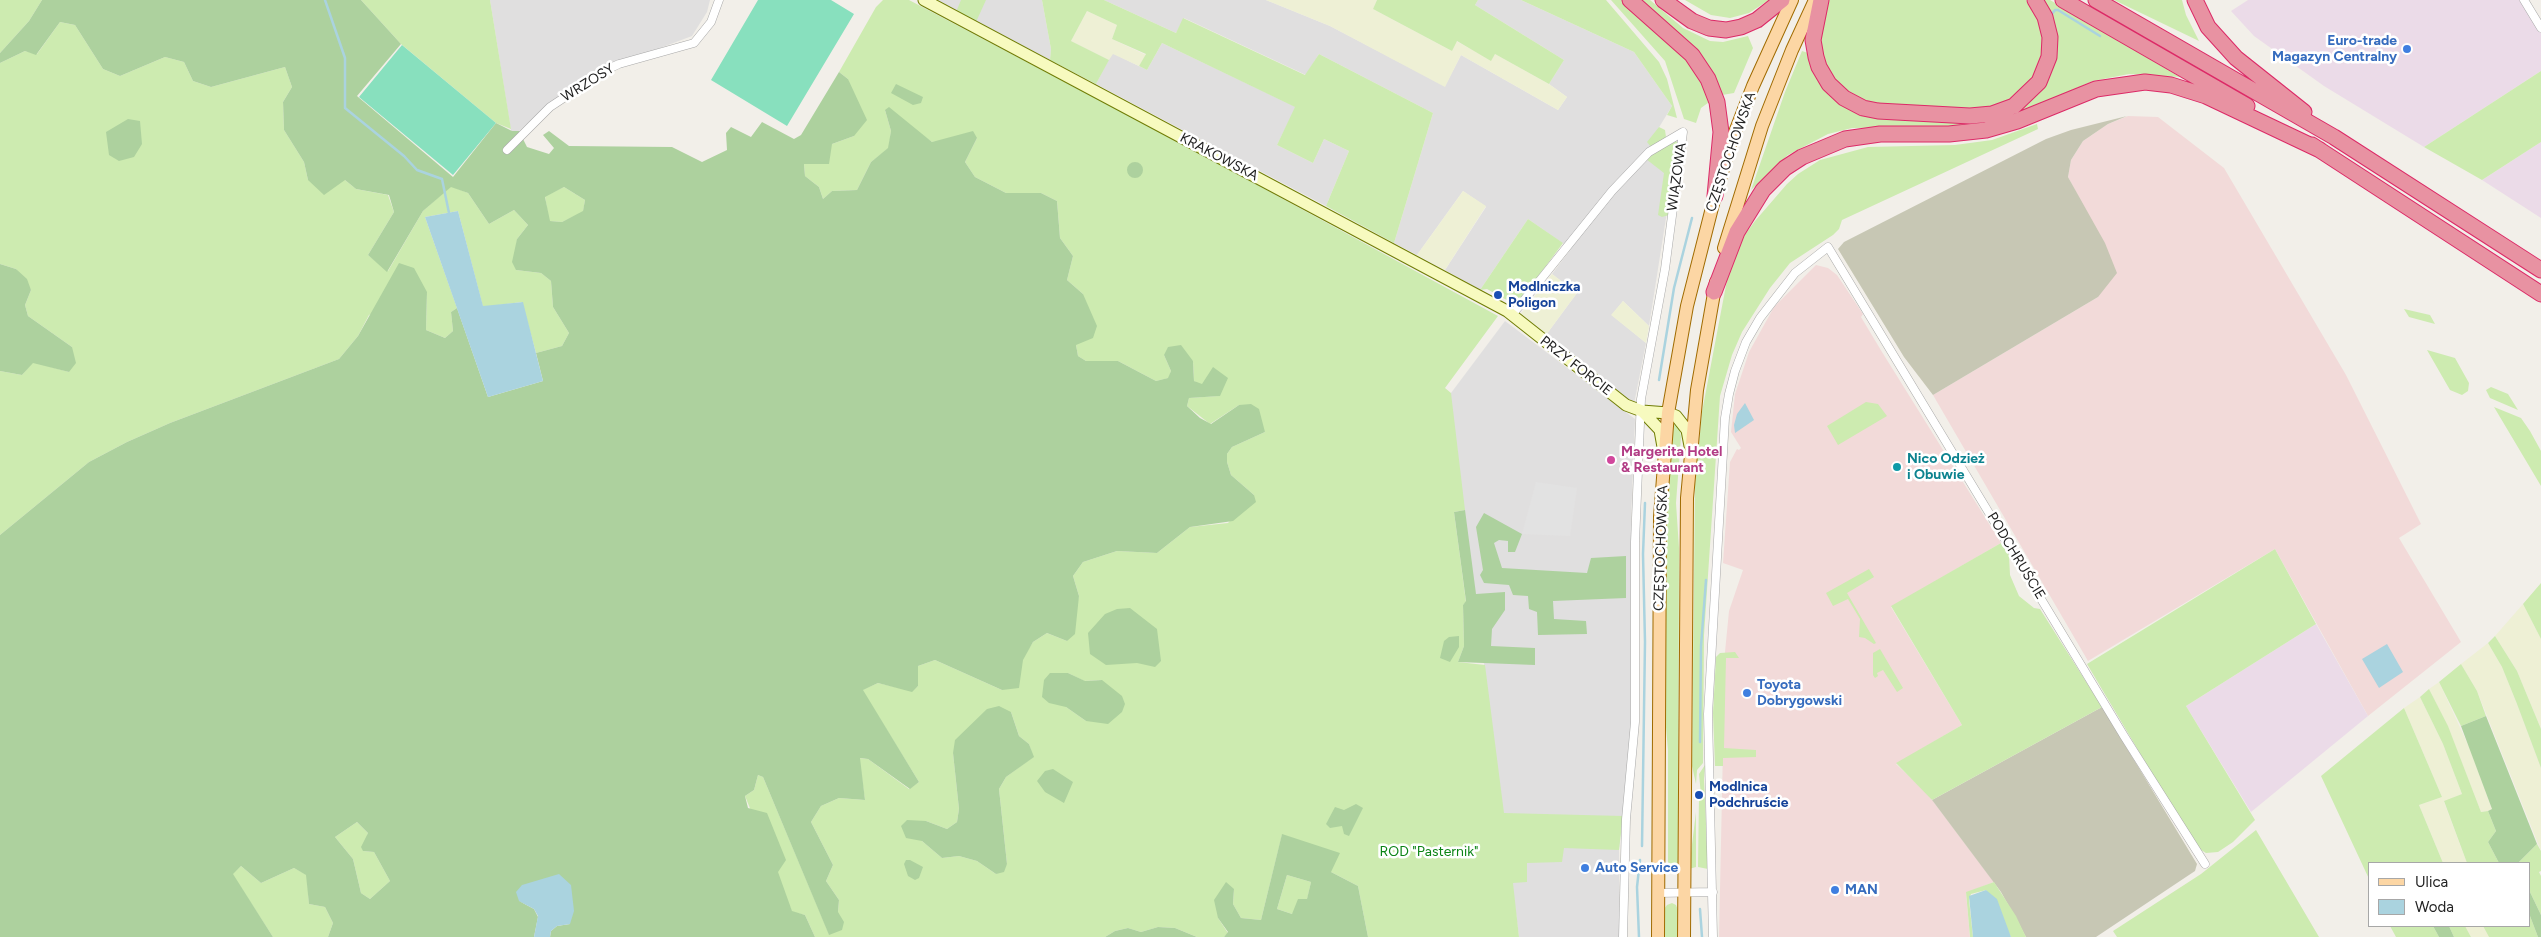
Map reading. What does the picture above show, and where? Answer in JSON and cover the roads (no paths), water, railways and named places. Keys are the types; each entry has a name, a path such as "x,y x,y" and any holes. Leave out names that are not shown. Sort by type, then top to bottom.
{"highway":[{"path":"1630,0 1692,55 1708,79 1717,102 1721,132 1715,196"},
{"path":"1663,0 1692,21 1709,28 1726,30 1741,28 1757,20 1782,0"},
{"path":"1821,0 1814,31 1818,67 1829,84 1844,98 1863,108 1878,111 1970,116 1992,114 2014,106 2039,82 2048,57 2050,37 2045,18 2035,0"},
{"path":"2063,0 2133,39 2320,150 2541,294"},
{"path":"2096,0 2334,137 2541,270"},
{"path":"2195,0 2208,27 2236,58 2334,137"},
{"path":"1714,292 1737,232 1763,190 1786,168 1802,157 1824,146 1850,138 1880,134 1949,134 1986,130 2032,115 2096,89 2145,82 2171,85 2206,96 2320,150"}],"main road":[{"name":"CZĘSTOCHOWSKA","path":"1658,937 1658,614 1660,517 1668,413 1687,306 1730,145 1753,86 1792,0"},
{"name":"CZĘSTOCHOWSKA","path":"1684,937 1685,542 1690,448 1700,368 1714,292 1734,214 1762,126 1792,50 1816,0"}],"street":[{"name":"WRZOSY","path":"507,150 550,107 606,70 619,64 694,43 711,22 719,0"},
{"name":"KRAKOWSKA","path":"924,0 1512,315"},
{"path":"2524,0 2541,28"},
{"name":"WIĄZOWA","path":"1512,315 1582,226 1617,186 1649,152 1683,132 1658,315 1641,399 1642,411"},
{"name":"PODCHRUŚCIE","path":"1713,892 1708,714 1725,418 1729,394 1746,342 1760,318 1795,273 1828,247 2124,736 2205,864"},
{"name":"PRZY FORCIE","path":"1512,315 1626,405 1642,411 1668,413"},
{"name":"PRZY FORCIE","path":"1642,411 1660,430 1664,453"},
{"path":"1623,937 1626,819 1635,729 1636,524 1642,411"},
{"path":"1668,413 1676,416 1685,426 1690,448"},
{"path":"1658,893 1713,892 1713,937"}],"water":[{"path":"458,211 483,306 523,302 543,381 488,397 425,217"},
{"path":"1745,403 1754,420 1735,433 1734,425 1737,414"},
{"path":"2387,644 2403,672 2379,688 2362,659"},
{"path":"559,874 571,885 574,911 570,924 557,926 551,931 550,937 534,937 538,916 534,909 519,901 516,892 522,885"},
{"path":"1986,890 1997,899 2011,937 1973,937 1969,896"}],"waterway":[{"path":"325,0 345,58 345,108 404,156 417,170 442,179 449,213"},
{"path":"2052,14 2055,10 2058,10 2100,36"},
{"path":"1659,380 1674,288 1692,218"},
{"path":"1642,846 1645,642 1643,554 1645,503"},
{"path":"1700,742 1701,646 1706,580"},
{"path":"1639,937 1637,887 1640,860"},
{"path":"1700,909 1702,937"}],"place":[{"name":"Euro-trade Magazyn Centralny","path":"2407,49"},
{"name":"Modlniczka Poligon","path":"1498,295"},
{"name":"Margerita Hotel & Restaurant","path":"1611,460"},
{"name":"Nico Odzież i Obuwie","path":"1897,467"},
{"name":"Toyota Dobrygowski","path":"1747,693"},
{"name":"Modlnica Podchruście","path":"1699,795"},
{"name":"Auto Service","path":"1585,868"},
{"name":"MAN","path":"1835,890"}],"park label":[{"name":"ROD \"Pasternik\"","path":"1429,852"}]}
